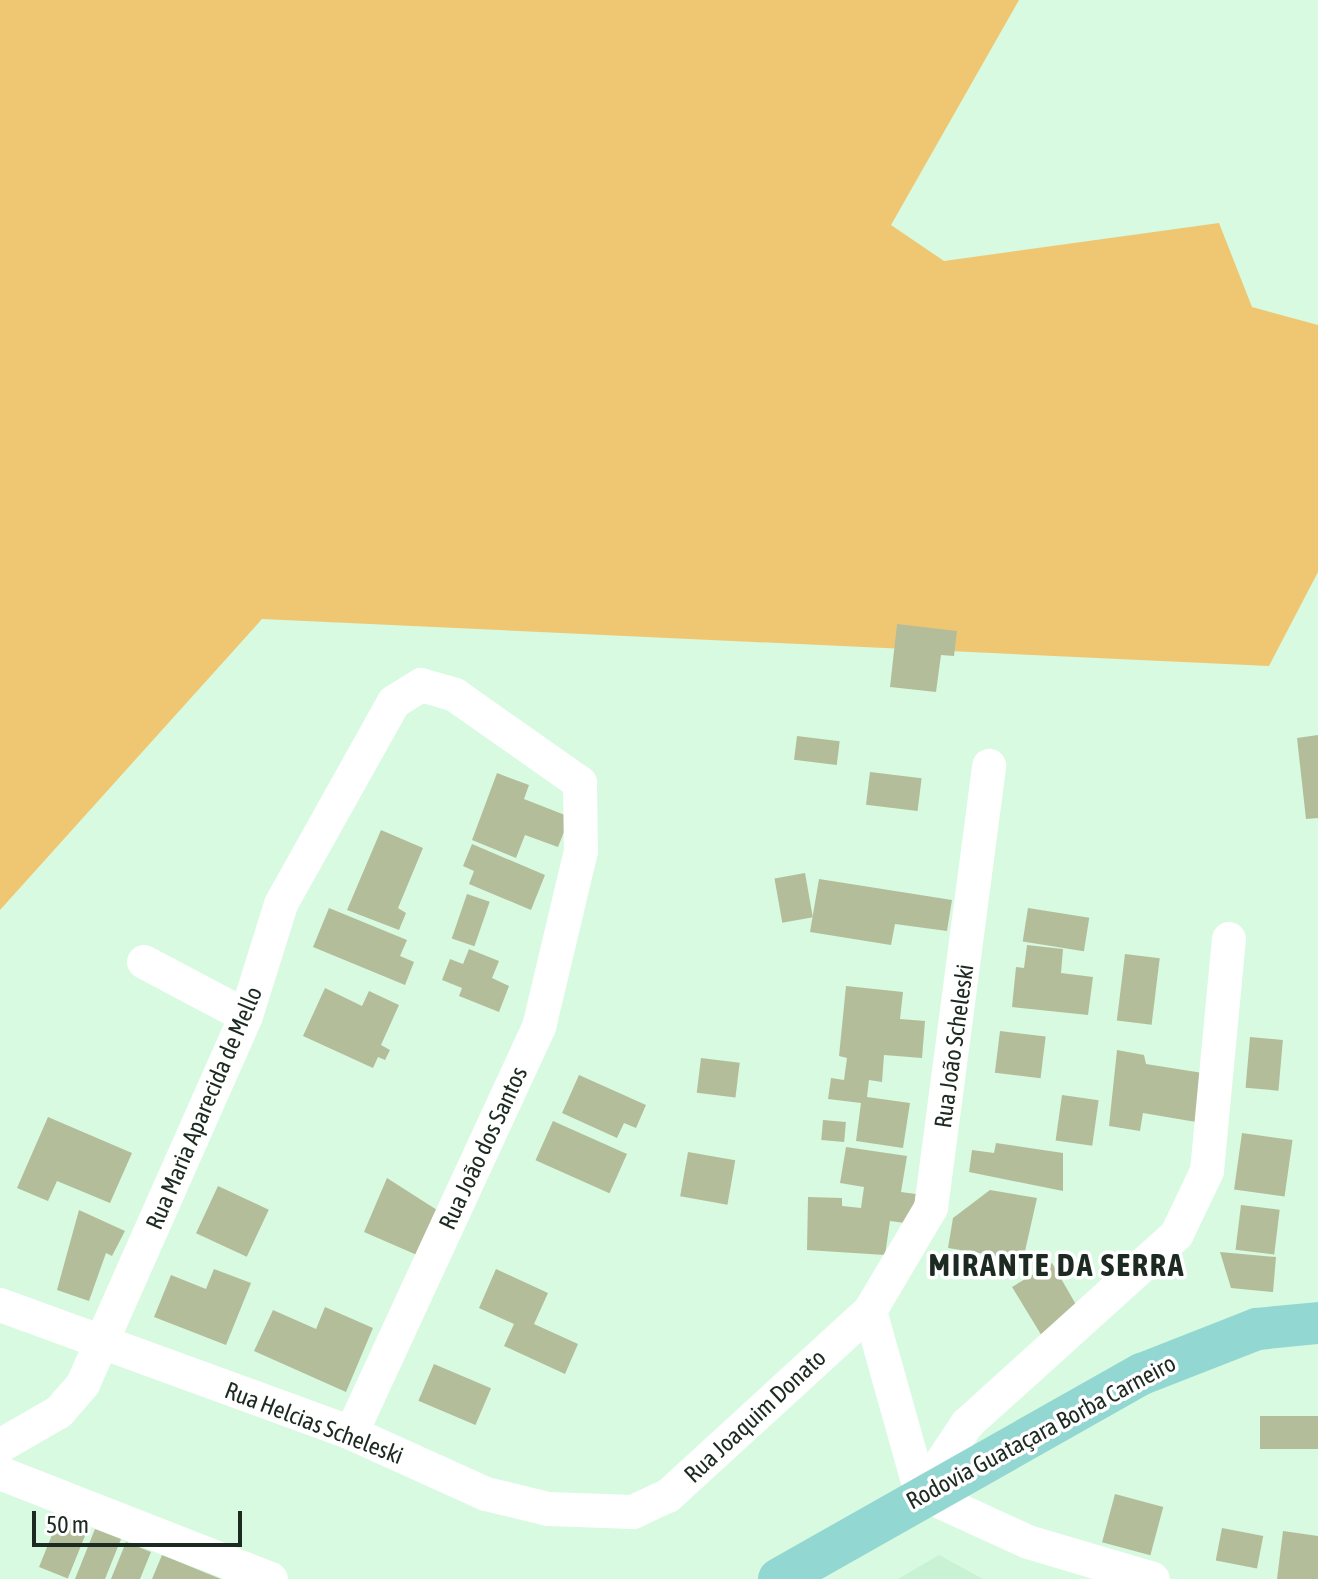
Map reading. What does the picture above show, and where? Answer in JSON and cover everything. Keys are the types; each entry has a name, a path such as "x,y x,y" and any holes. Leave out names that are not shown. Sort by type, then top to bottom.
{"main road":[{"name":"Rodovia Guataçara Borba Carneiro","path":"779,1579 921,1493 1142,1374 1257,1329 1318,1323"}],"street":[{"name":"Rua João dos Santos","path":"351,1433 539,1027 581,851 580,783 455,695 421,685 394,702"},
{"name":"Rua Maria Aparecida de Mello","path":"0,1446 59,1412 103,1347 246,1016 281,904 394,702"},
{"name":"Rua João Scheleski","path":"870,1311 931,1208 989,766"},
{"path":"921,1493 967,1424 1177,1234 1207,1171 1229,939"},
{"path":"144,962 246,1016"},
{"name":"Rua Helcias Scheleski","path":"0,1305 103,1347 351,1433 486,1494 548,1509 633,1512"},
{"path":"870,1311 921,1493 1028,1542 1153,1579"},
{"name":"Rua Joaquim Donato","path":"633,1512 668,1496 870,1311"},
{"path":"0,1473 271,1579"}],"shaded area":[{"path":"0,0 1019,0 891,225 944,261 1219,223 1252,307 1318,325 1318,572 1269,666 262,619 0,910"},
{"path":"939,1555 983,1579 898,1579"}],"building":[{"path":"897,624 957,631 954,656 941,655 936,692 890,687"},
{"path":"1318,735 1318,818 1306,819 1297,738"},
{"path":"797,736 840,741 837,765 794,760"},
{"path":"870,772 922,778 918,811 866,805"},
{"path":"497,773 529,785 524,799 570,817 558,847 525,835 516,858 472,840"},
{"path":"381,830 423,848 398,908 406,913 399,930 347,910"},
{"path":"472,844 545,875 531,910 469,884 474,871 463,866"},
{"path":"805,873 813,917 782,923 774,878"},
{"path":"819,879 952,900 947,931 895,924 891,945 810,932"},
{"path":"467,894 490,902 474,946 452,938"},
{"path":"329,908 407,940 400,956 414,962 405,985 313,947"},
{"path":"1028,908 1089,918 1084,951 1023,942"},
{"path":"1027,945 1063,949 1061,973 1093,977 1088,1015 1012,1007 1016,967 1024,968"},
{"path":"469,949 499,961 492,978 509,986 499,1012 459,996 462,988 442,980 450,959 463,964"},
{"path":"1125,954 1160,958 1152,1025 1117,1021"},
{"path":"846,986 903,992 900,1019 925,1021 922,1058 884,1055 882,1082 869,1080 867,1097 910,1103 903,1148 856,1141 861,1103 828,1099 831,1078 844,1080 847,1058 839,1056"},
{"path":"325,988 362,1006 369,991 399,1005 381,1045 390,1050 385,1060 378,1057 373,1068 303,1036"},
{"path":"1000,1031 1046,1037 1041,1078 995,1073"},
{"path":"1250,1037 1283,1040 1278,1091 1246,1088"},
{"path":"1117,1050 1144,1055 1146,1064 1209,1074 1202,1123 1143,1113 1140,1131 1109,1126"},
{"path":"701,1058 740,1063 735,1097 697,1093"},
{"path":"579,1075 646,1105 636,1128 624,1123 617,1138 562,1113"},
{"path":"1062,1095 1099,1100 1092,1146 1056,1141"},
{"path":"48,1117 132,1153 110,1203 57,1181 48,1201 17,1188"},
{"path":"823,1120 846,1122 844,1142 821,1140"},
{"path":"553,1121 627,1154 610,1193 536,1160"},
{"path":"1242,1133 1293,1140 1285,1197 1234,1189"},
{"path":"996,1143 1063,1153 1063,1191 969,1172 972,1150 994,1153"},
{"path":"846,1147 907,1156 901,1192 916,1194 912,1224 890,1221 885,1255 807,1250 808,1197 842,1198 842,1206 861,1208 864,1187 840,1183"},
{"path":"688,1152 735,1160 727,1205 680,1196"},
{"path":"387,1178 437,1210 417,1255 364,1232"},
{"path":"218,1186 269,1210 247,1257 196,1233"},
{"path":"990,1190 1037,1198 1023,1260 948,1248 953,1218"},
{"path":"1241,1205 1280,1210 1274,1254 1236,1250"},
{"path":"79,1210 125,1231 112,1256 106,1253 89,1301 57,1290"},
{"path":"1220,1252 1276,1257 1273,1292 1231,1288"},
{"path":"1052,1263 1082,1315 1048,1346 1012,1287"},
{"path":"214,1269 251,1283 226,1345 154,1317 171,1275 206,1289"},
{"path":"496,1269 548,1293 534,1324 578,1344 565,1374 504,1346 514,1324 479,1308"},
{"path":"325,1307 373,1328 346,1392 254,1351 273,1310 316,1329"},
{"path":"434,1364 491,1388 475,1425 418,1401"},
{"path":"1260,1416 1318,1416 1318,1449 1260,1449"},
{"path":"1115,1494 1163,1507 1150,1555 1102,1542"},
{"path":"60,1515 89,1527 68,1579 39,1567"},
{"path":"1222,1528 1263,1536 1257,1568 1216,1560"},
{"path":"95,1529 121,1539 105,1579 75,1579"},
{"path":"1283,1531 1318,1536 1318,1579 1277,1579"},
{"path":"126,1542 151,1552 140,1579 111,1579"},
{"path":"162,1555 221,1579 152,1579"}],"district":[{"name":"MIRANTE DA SERRA","path":"1057,1265"}]}
